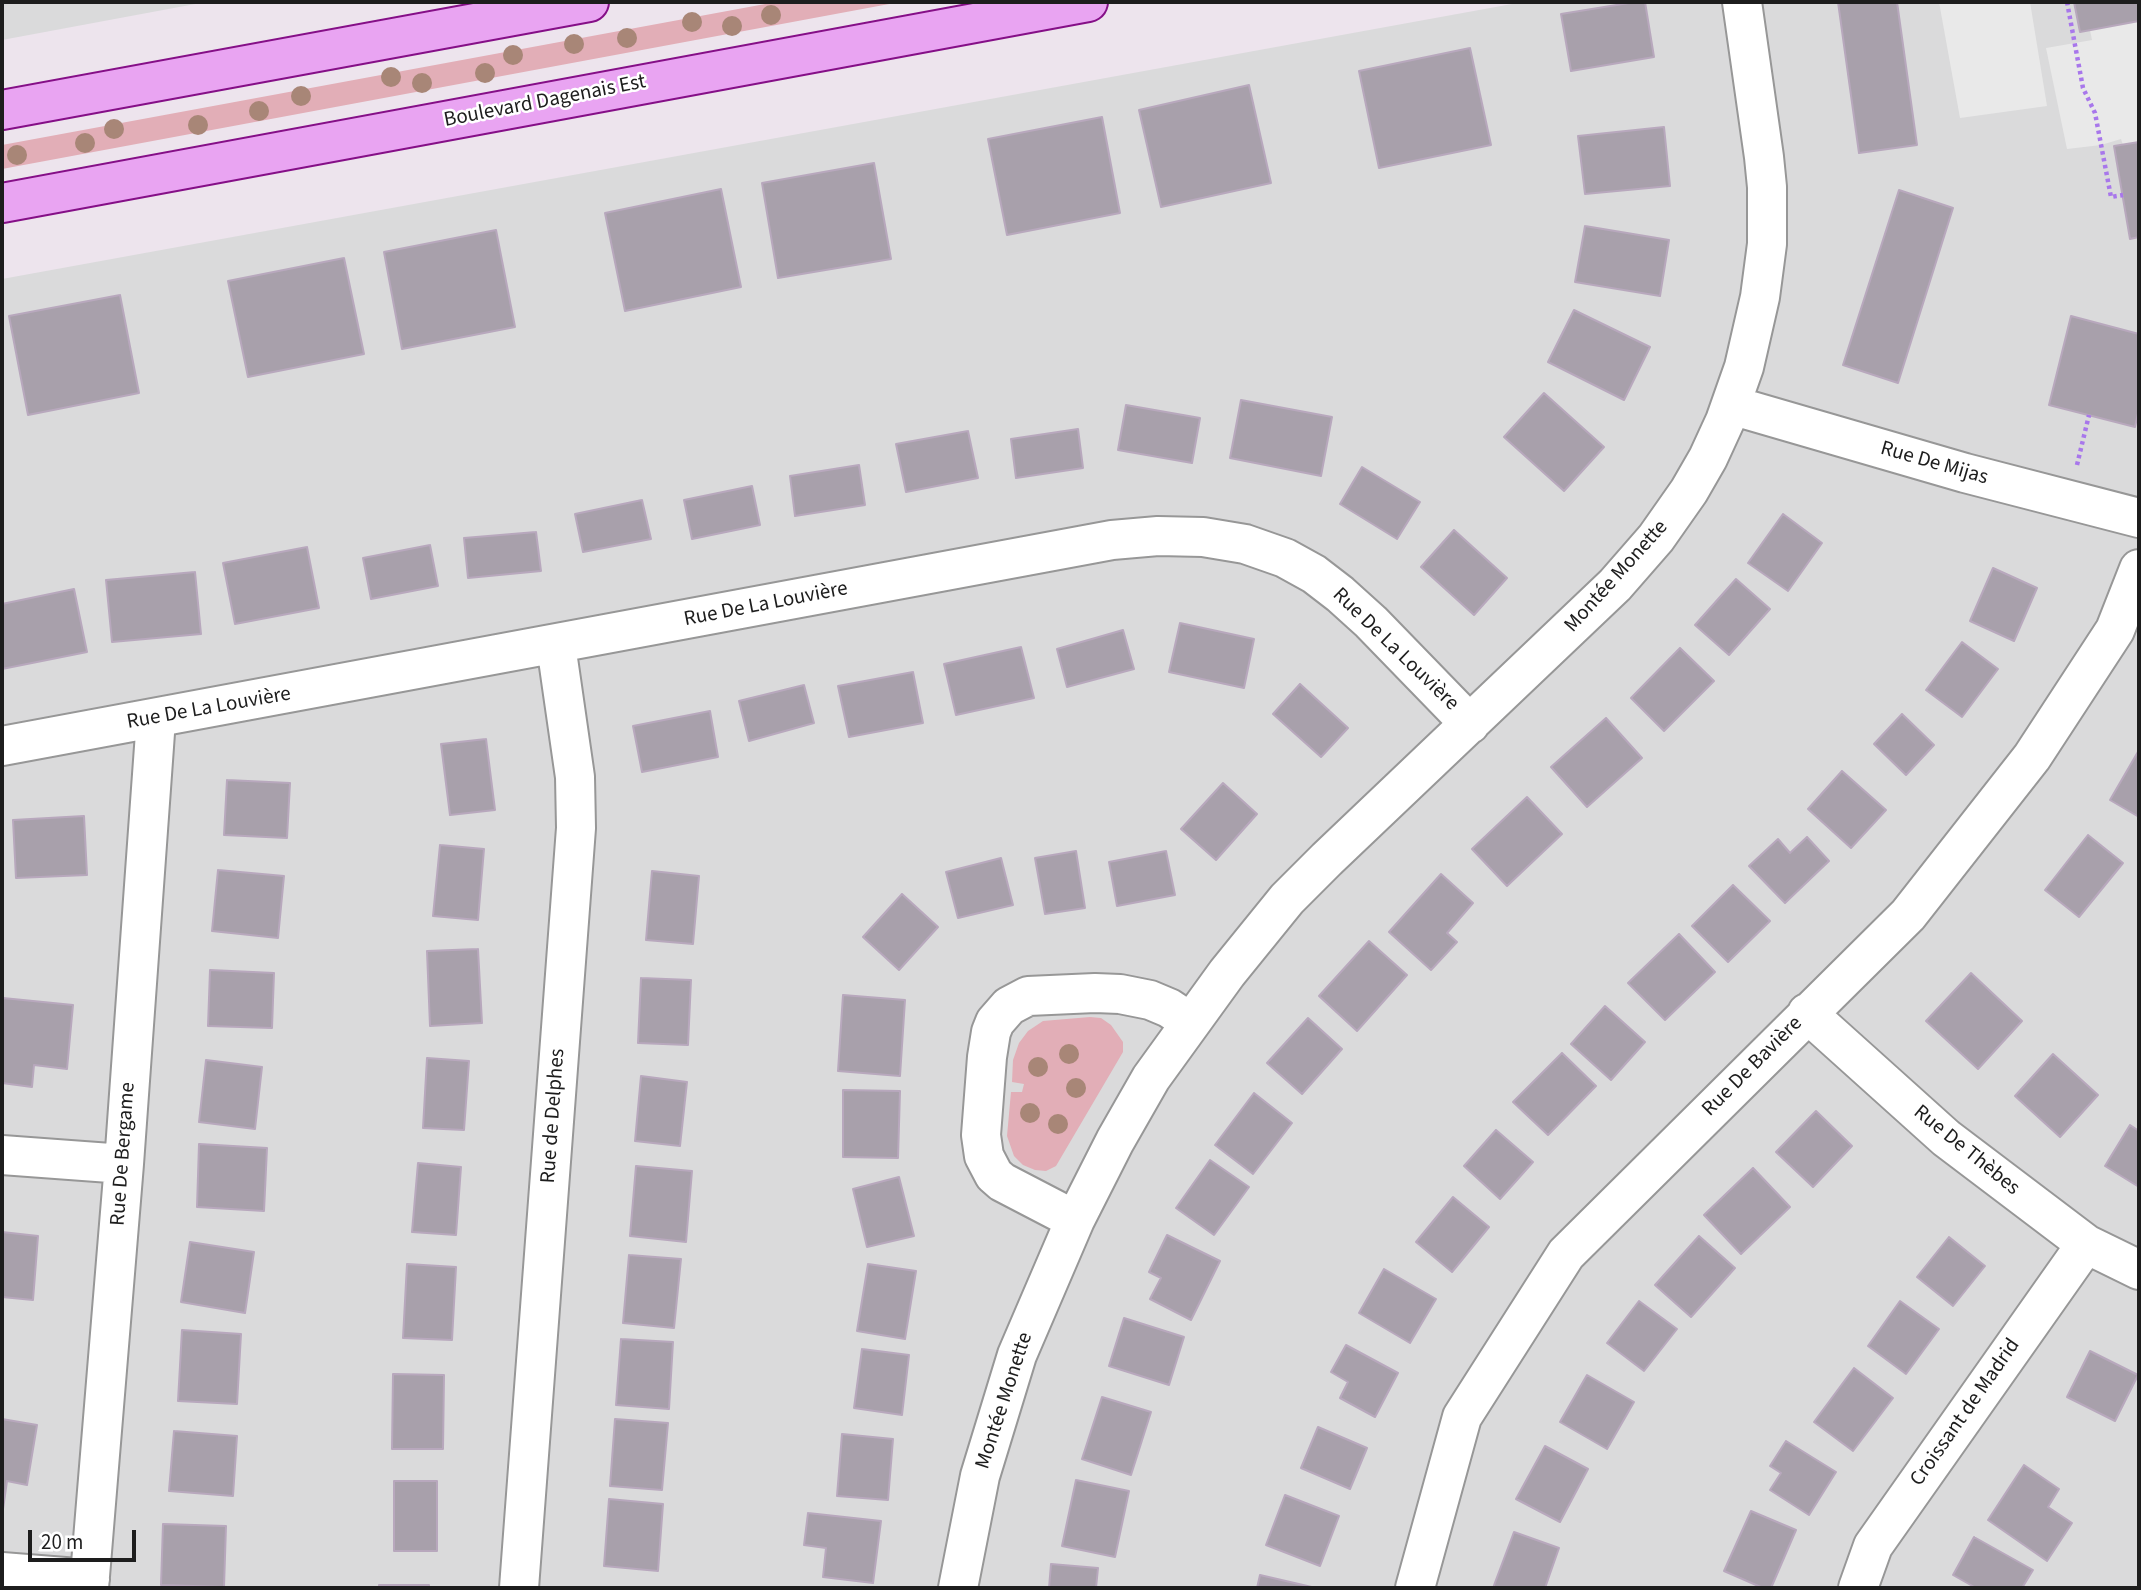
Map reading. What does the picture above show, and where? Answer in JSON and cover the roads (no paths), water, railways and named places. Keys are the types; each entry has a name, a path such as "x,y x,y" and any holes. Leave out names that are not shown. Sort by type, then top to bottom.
{"main road":[{"path":"2,110 589,2"},
{"name":"Boulevard Dagenais Est","path":"2,203 1088,2"}],"street":[{"name":"Montée Monette","path":"958,1588 974,1498 997,1415 1026,1332 1075,1220 1133,1108 1190,1022 1287,899 1593,608 1656,538 1699,474 1731,405 1744,367 1760,297 1768,216 1760,123 1742,2"},
{"name":"Rue De Mijas","path":"1731,405 1965,473 2139,518"},
{"name":"Rue De La Louvière","path":"2,747 1112,540 1158,536 1203,537 1245,544 1285,558 1314,574 1371,622 1470,724"},
{"name":"Rue De Bavière","path":"1415,1588 1462,1417 1566,1254 1908,915 2032,757 2115,630 2139,569"},
{"name":"Rue de Delphes","path":"519,1588 576,816 575,777 556,645"},
{"name":"Rue De Bergame","path":"89,1584 124,1164 156,719"},
{"path":"1075,1220 1002,1182 984,1156 981,1135 987,1057 995,1022 1009,1006 1028,996 1095,993 1120,994 1150,1000 1169,1008 1190,1022"},
{"name":"Rue De Thèbes","path":"1807,1013 1946,1138 2086,1244 2139,1270"},
{"path":"2,1155 124,1164"},
{"name":"Croissant de Madrid","path":"1858,1588 1873,1546 2086,1244"},
{"path":"2,1572 89,1584"}]}
